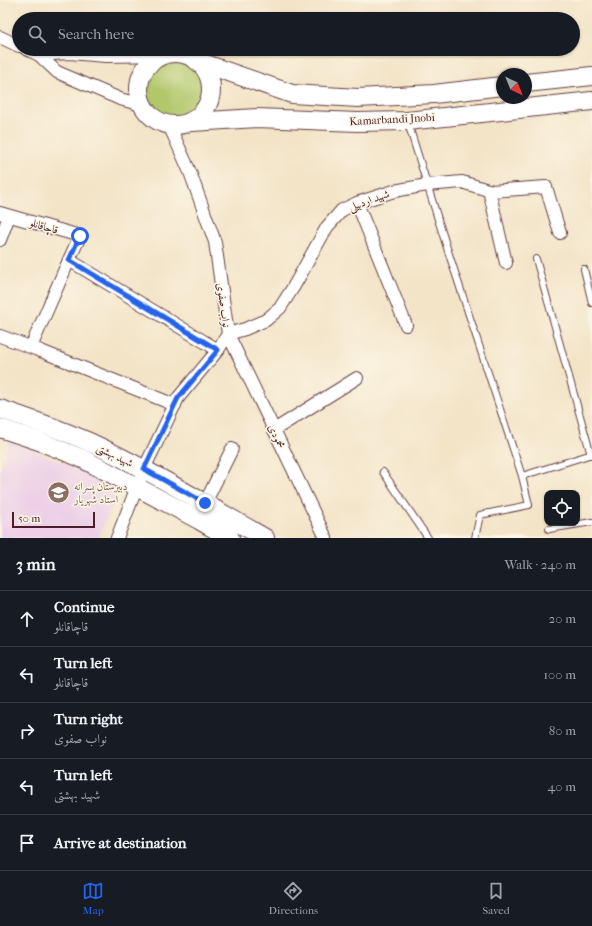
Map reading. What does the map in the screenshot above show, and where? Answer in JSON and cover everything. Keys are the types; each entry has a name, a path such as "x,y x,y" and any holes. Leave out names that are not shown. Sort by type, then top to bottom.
{"main road":[{"path":"163,56 152,61 144,70 140,81 139,93 142,105 149,115 158,122 169,125 181,125 192,122 201,114 208,104 211,92 210,80 205,69 197,61 188,56"},
{"name":"Kamarbandi Jnobi","path":"197,61 292,94 358,98 434,94 496,87"},
{"path":"532,82 592,76"},
{"name":"Kamarbandi Jnobi","path":"192,122 257,118 357,122 407,121 592,101"},
{"name":"شهید بهشتی","path":"0,409 45,424 88,442 144,469 265,538"},
{"name":"شهید بهشتی","path":"0,428 39,441 80,458 137,486 230,538"}],"street":[{"path":"0,37 12,43"},
{"path":"40,56 57,72 120,99 142,105"},
{"path":"106,56 163,56"},
{"name":"نواب صفوی","path":"137,486 178,398 218,350 228,334 216,242 190,172 169,125"},
{"name":"شهید اردبیلی","path":"228,334 266,320 280,308 327,227 342,210 357,203 394,191 427,185 462,182 491,191 546,187 560,233"},
{"path":"489,190 506,263"},
{"path":"357,203 406,325"},
{"path":"0,240 5,215"},
{"name":"قاچاقانلو","path":"5,215 80,236 69,260"},
{"path":"31,347 69,260 218,350"},
{"name":"محمودی","path":"228,334 326,538"},
{"path":"0,336 175,405"},
{"path":"274,430 357,378"},
{"path":"205,503 232,450"},
{"path":"116,538 137,486"}],"lane":[{"path":"407,121 449,255 522,476 529,505 480,515 475,538"},
{"path":"522,476 591,454 536,259"},
{"path":"584,269 592,302"},
{"path":"383,472 428,538"},
{"path":"549,529 592,522"}],"shaded area":[{"name":"دبیرستان پسرانه استاد شهریار","path":"10,441 121,486 98,538 0,538 0,467"}],"green space":[{"path":"175,60 192,65 200,73 205,90 200,107 192,115 175,120 158,115 150,107 145,90 150,73 158,65"}],"place":[{"name":"دبیرستان پسرانه استاد شهریار","path":"59,492"}],"route":[{"path":"80,236 69,260 218,350 178,398 144,469 205,503"}]}
